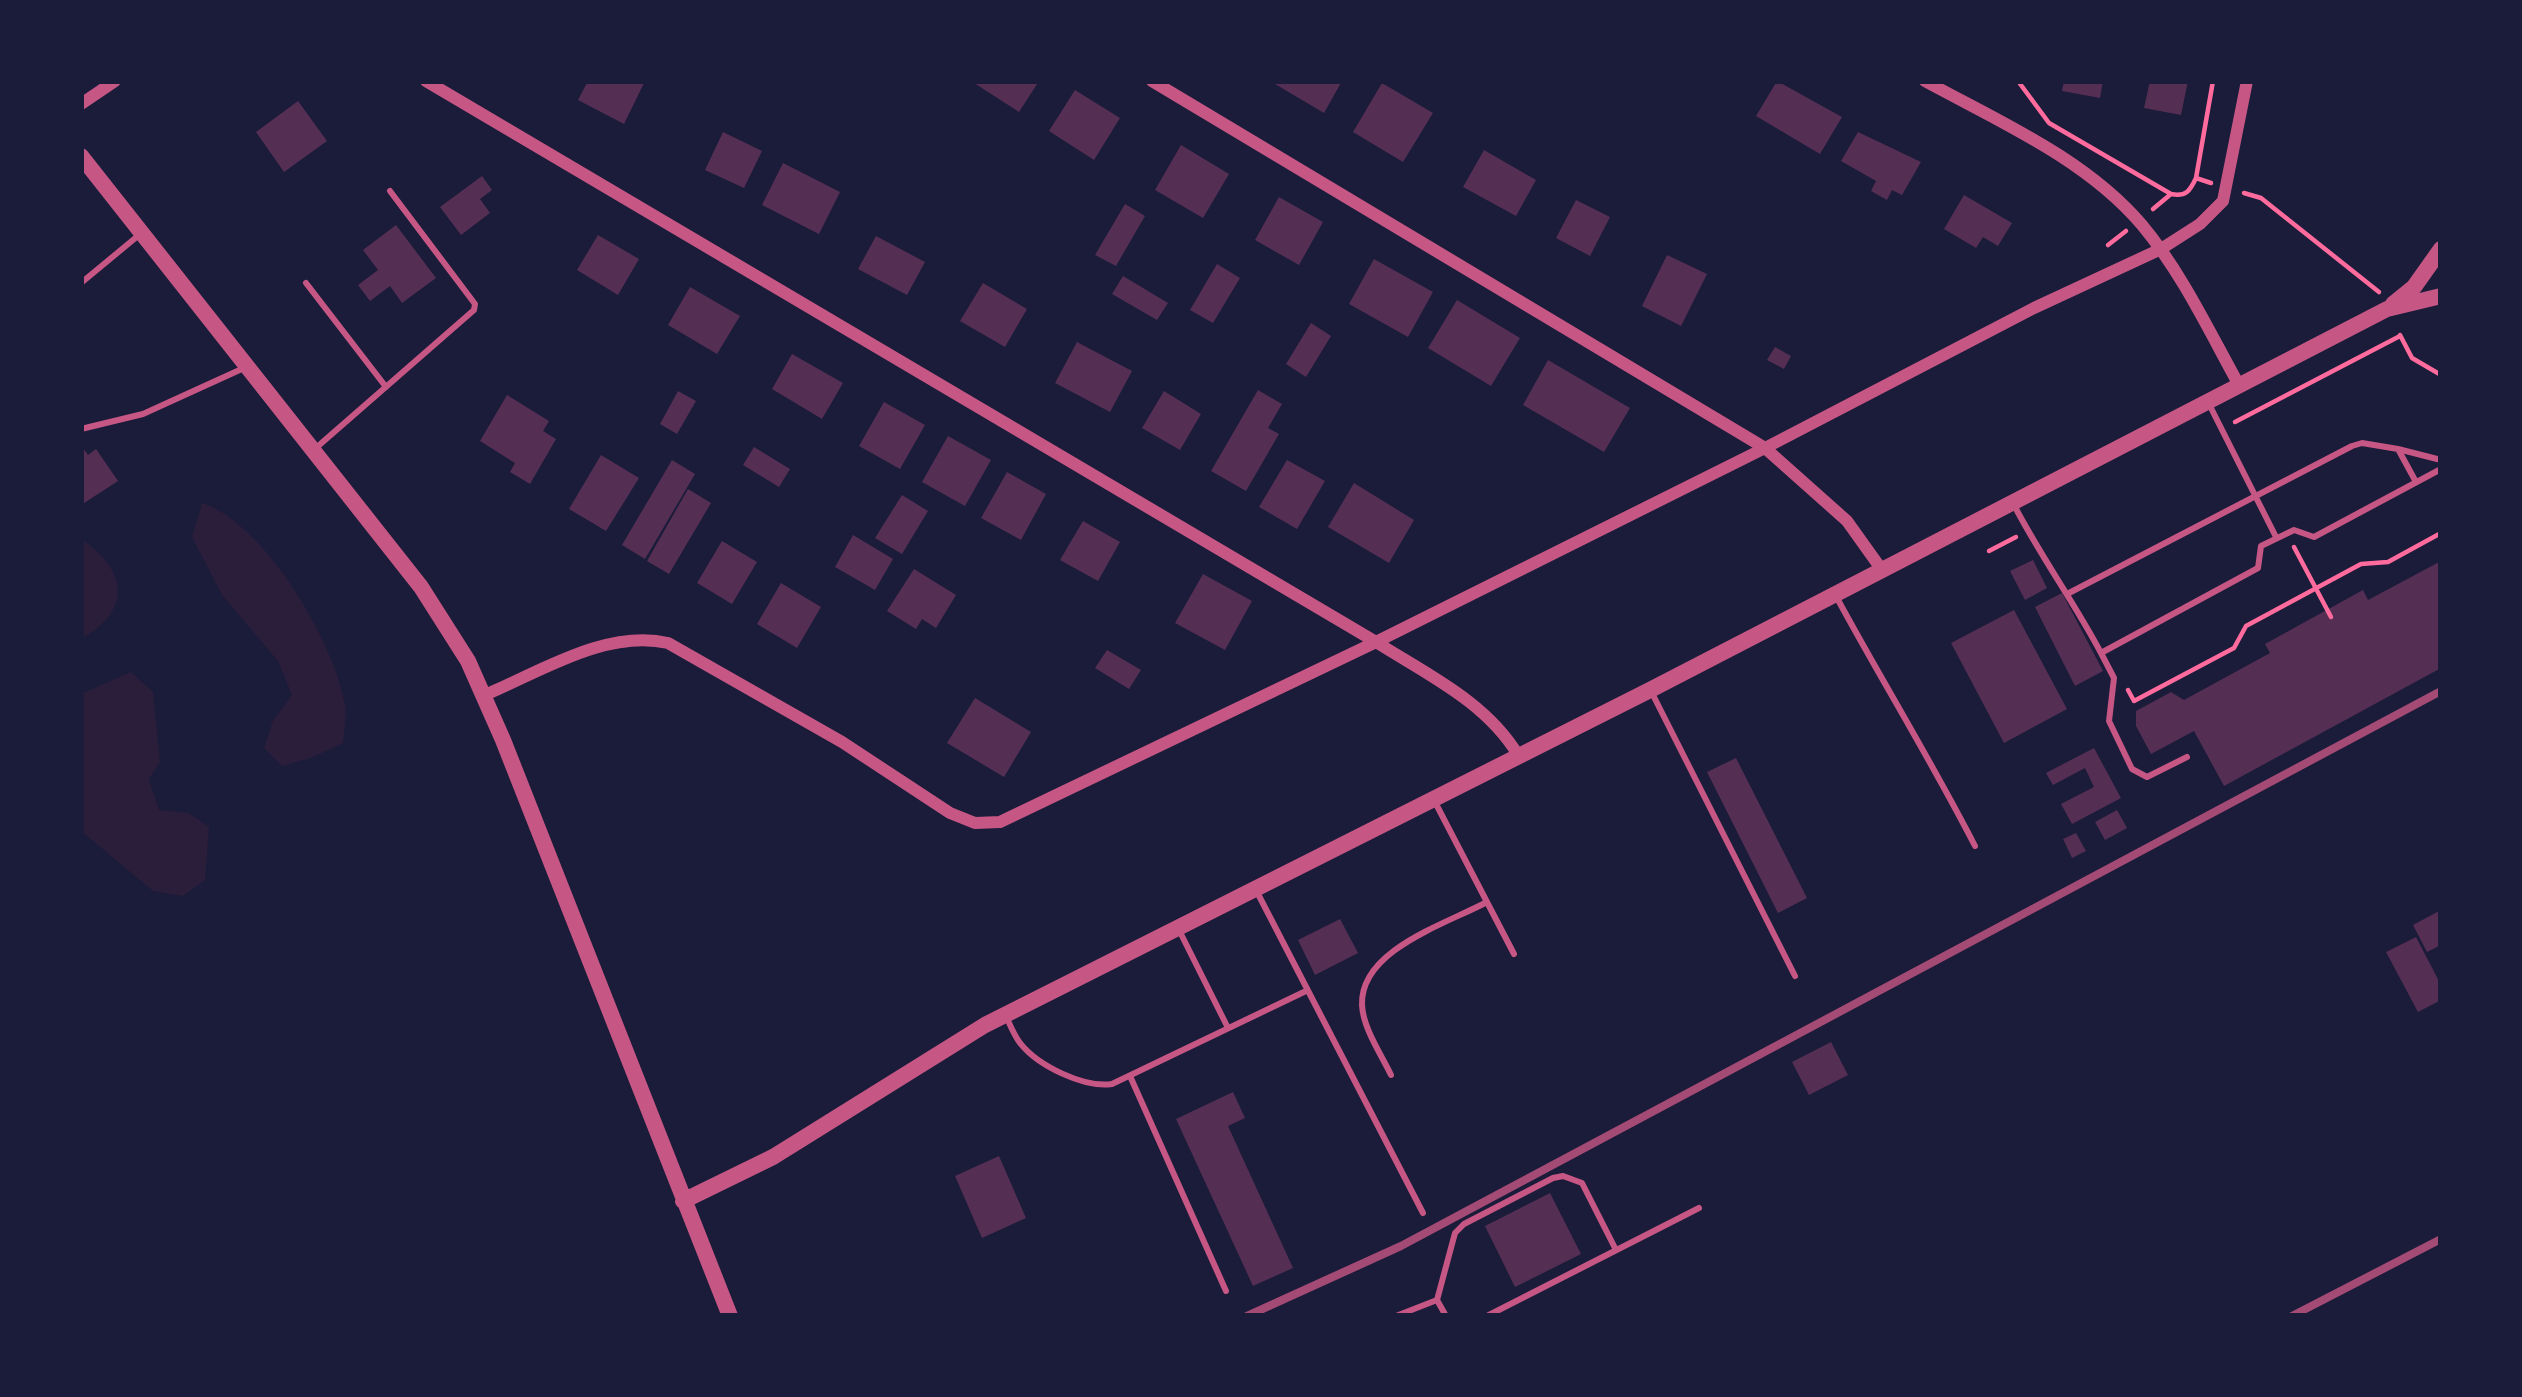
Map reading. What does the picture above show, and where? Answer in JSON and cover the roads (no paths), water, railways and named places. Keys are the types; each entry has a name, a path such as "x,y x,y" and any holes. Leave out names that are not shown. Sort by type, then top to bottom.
{"street":[{"path":"81,104 116,81"},
{"path":"426,81 1376,642 1485,712 1518,755"},
{"path":"1152,81 1765,448 1847,521 1882,570"},
{"path":"1925,81 2047,148 2139,221 2161,248 2239,385"},
{"path":"485,695 600,646 644,638 668,644 842,742 950,813 975,823 1000,822 1376,642 2161,248 2213,213 2227,188 2247,81"},
{"path":"81,155 432,603 485,695 730,1316"},
{"path":"683,1201 773,1157 934,1054 1005,1015 2387,309 2414,287 2441,249"},
{"path":"2387,309 2441,296"}],"lane":[{"path":"313,450 469,317 475,304 390,191"},
{"path":"81,284 141,233"},
{"path":"306,283 386,388"},
{"path":"81,429 142,413 247,366"},
{"path":"2207,401 2276,539"},
{"path":"2069,593 2362,442 2441,460"},
{"path":"2398,449 2416,482"},
{"path":"2101,653 2258,568 2261,547 2294,530 2314,537 2441,469"},
{"path":"2013,502 2114,678 2109,722 2132,769 2147,777 2187,757"},
{"path":"1835,594 1888,693 1921,741 1975,846"},
{"path":"1650,689 1795,976"},
{"path":"1433,799 1514,955"},
{"path":"1255,889 1423,1213"},
{"path":"1391,1075 1362,1006 1365,982 1373,967 1387,954 1487,902"},
{"path":"1178,928 1228,1028"},
{"path":"1005,1015 1024,1048 1087,1083 1112,1084 1306,991"},
{"path":"1130,1076 1226,1292"},
{"path":"1446,1316 1437,1300 1455,1233 1553,1178 1563,1176 1582,1183 1616,1250"},
{"path":"1487,1316 1699,1208"},
{"path":"1396,1316 1437,1300"}],"railway":[{"path":"1247,1316 1401,1246 2441,691"},
{"path":"2292,1316 2441,1239"}]}
